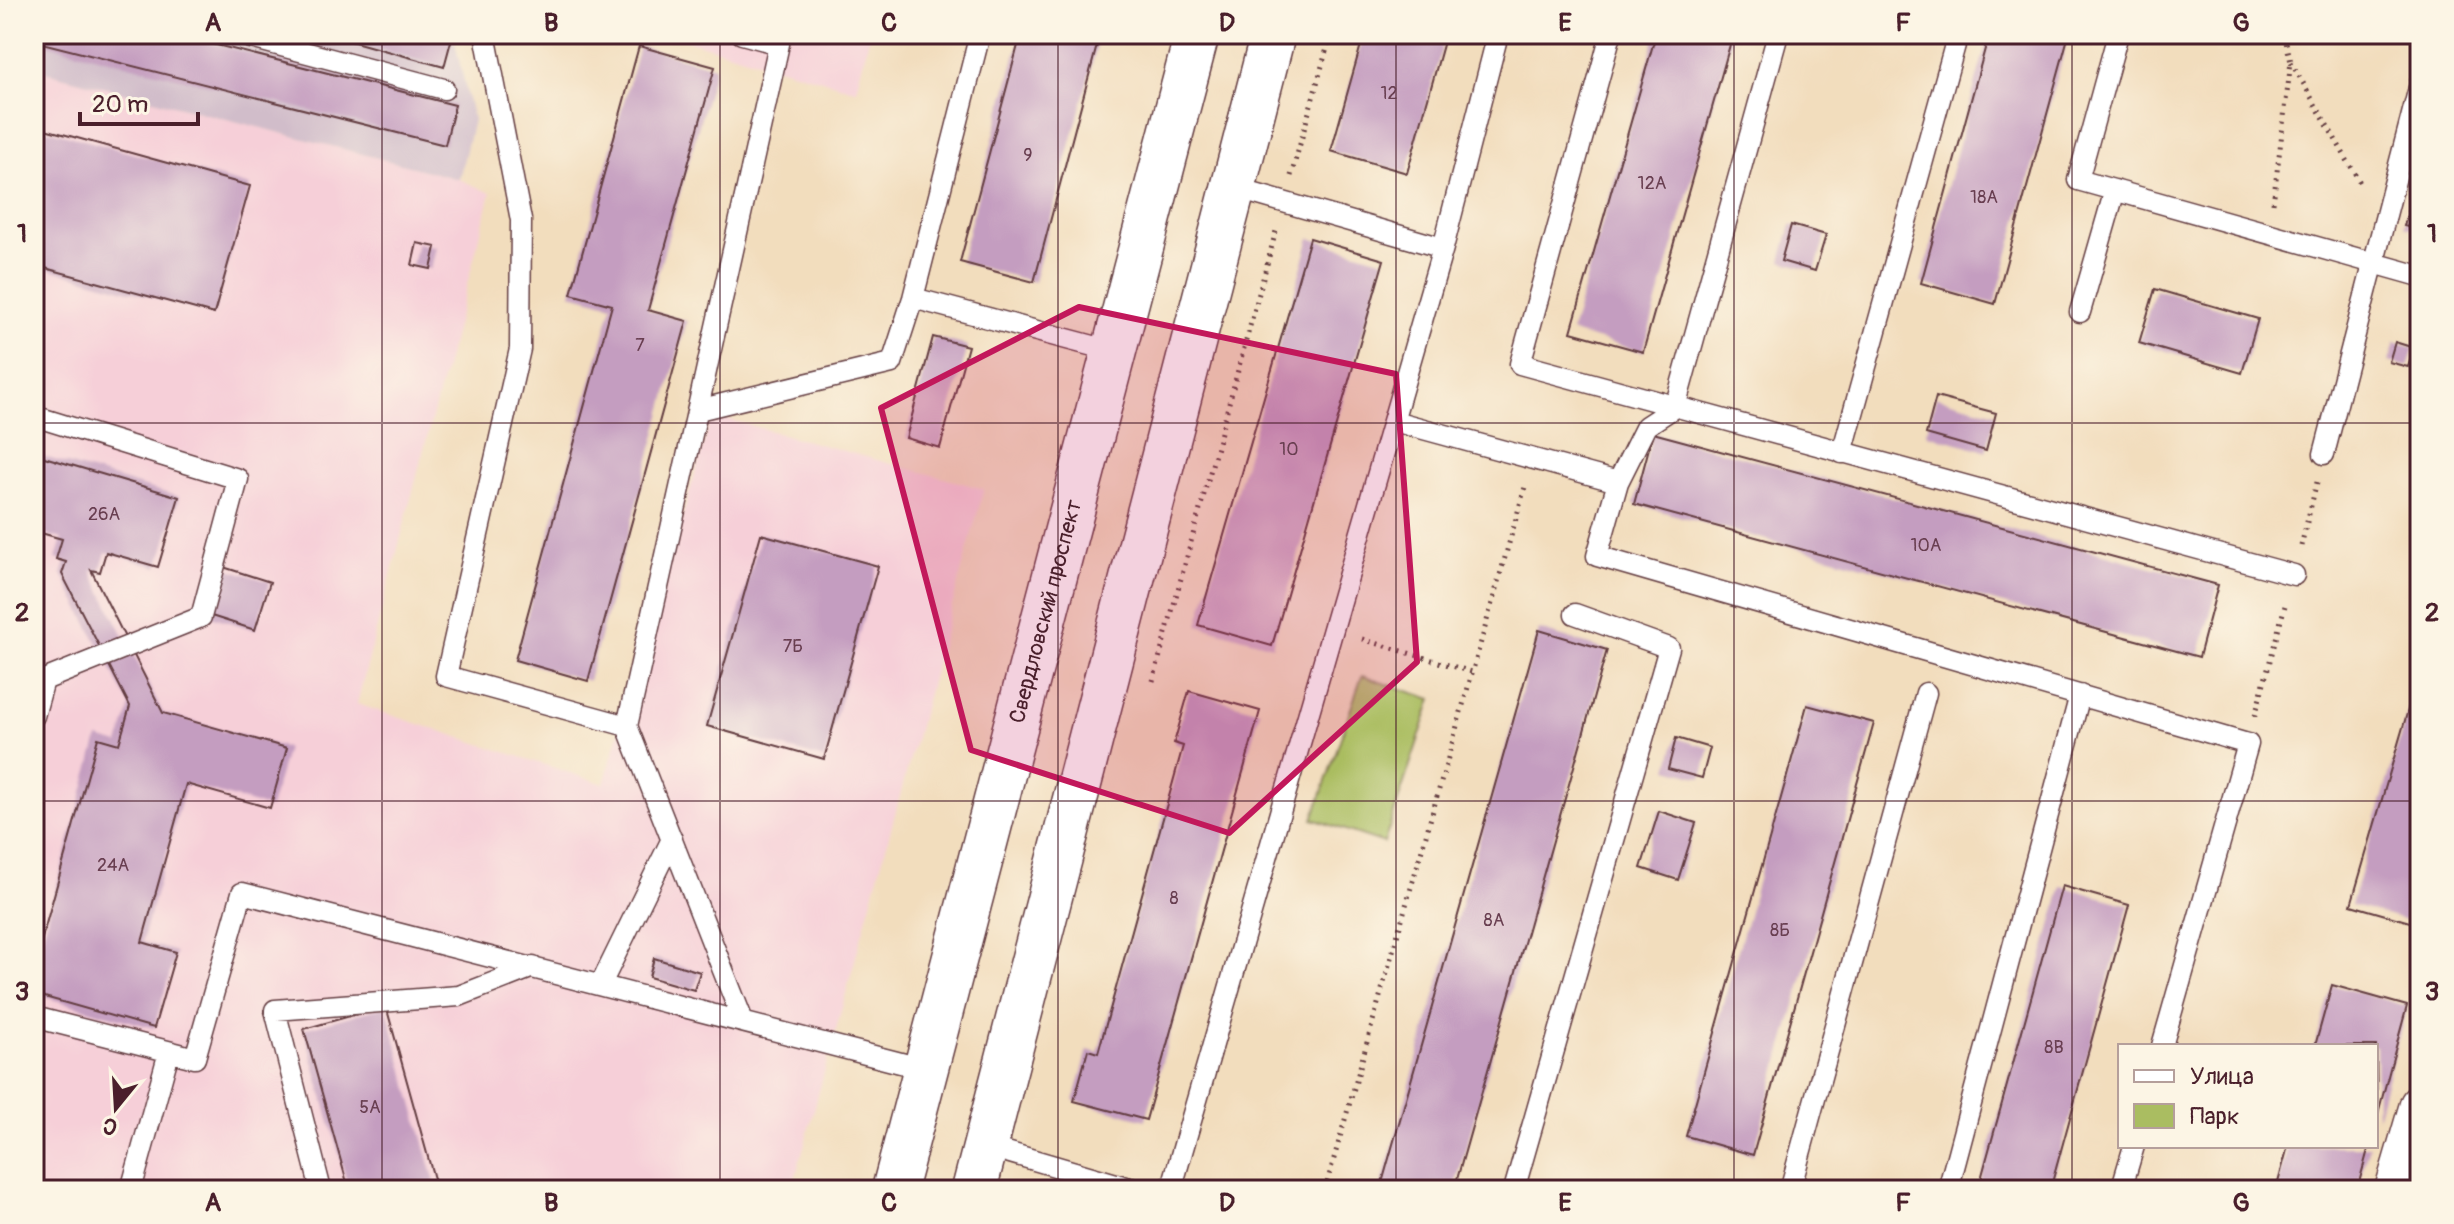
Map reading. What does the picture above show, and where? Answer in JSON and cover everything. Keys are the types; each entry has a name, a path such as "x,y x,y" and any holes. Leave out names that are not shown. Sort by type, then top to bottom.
{"main road":[{"name":"Свердловский проспект","path":"894,1190 1197,34"},
{"path":"974,1190 1273,34"}],"street":[{"path":"2395,1190 2420,1105"}],"lane":[{"path":"236,34 444,89"},
{"path":"485,34 521,220 520,349 446,676 627,726"},
{"path":"698,410 892,363 913,298 980,34"},
{"path":"1171,1190 1443,248 1498,34"},
{"path":"1611,34 1520,364 2294,575"},
{"path":"1778,34 1675,407 1646,426 1618,482 1597,556 2248,744 2163,1044"},
{"path":"1842,453 1958,34"},
{"path":"2118,34 2078,180 2420,276"},
{"path":"743,1021 627,726 779,44 749,35"},
{"path":"2324,454 2371,262 2420,84"},
{"path":"1231,187 1443,248"},
{"path":"2080,312 2115,190"},
{"path":"913,298 1112,351"},
{"path":"34,416 238,479 201,617 44,680 34,716"},
{"path":"1394,421 1618,482"},
{"path":"1514,1190 1669,648 1575,614"},
{"path":"1790,1190 1926,693"},
{"path":"1948,1190 2080,695"},
{"path":"601,984 672,839"},
{"path":"34,1017 195,1058 242,893 924,1069"},
{"path":"321,1190 275,1010 459,996 533,967"},
{"path":"131,1190 169,1052"},
{"path":"986,1146 1137,1190"},
{"path":"2121,1190 2133,1148"}],"path":[{"path":"1149,695 1331,34"},
{"path":"2284,34 2291,62 2382,221"},
{"path":"2269,233 2291,62"},
{"path":"1325,1190 1533,459"},
{"path":"1333,631 1472,672"}],"highlighted area":[{"path":"1079,307 1396,374 1417,662 1229,833 971,750 881,408"}],"shaded area":[{"path":"34,34 453,34 473,120 459,179 34,69"},
{"path":"665,34 870,34 856,90"},
{"path":"34,69 459,179 491,193 357,704 604,784 712,415 984,489 792,1190 34,1190 34,613 41,587 34,584"}],"green space":[{"path":"1362,676 1432,699 1384,843 1313,819"}],"building":[{"path":"34,34 173,34 455,105 445,145 34,41"},
{"path":"326,34 449,34 451,41 444,67"},
{"path":"1021,34 1100,34 1034,282 960,262"},
{"path":"1364,34 1446,34 1407,173 1331,151"},
{"path":"1656,34 1733,34 1643,352 1571,332"},
{"path":"1989,34 2069,34 1995,304 1921,283"},
{"path":"639,46 715,67 648,310 687,321 588,681 515,660 612,305 571,294"},
{"path":"34,126 250,186 214,314 34,265"},
{"path":"2420,174 2420,230 2404,226"},
{"path":"1791,225 1826,235 1815,271 1781,261"},
{"path":"1310,238 1384,260 1272,646 1198,625"},
{"path":"417,243 436,247 431,269 412,265"},
{"path":"2155,289 2258,319 2242,373 2139,343"},
{"path":"933,337 968,346 940,448 906,438"},
{"path":"2395,342 2414,348 2408,367 2389,362"},
{"path":"1936,397 1996,413 1986,451 1926,434"},
{"path":"1653,433 2218,585 2199,657 1634,504"},
{"path":"34,454 179,497 158,567 106,552 100,572 91,570 163,713 287,748 270,808 186,784 142,942 176,952 154,1028 34,994 34,967 98,738 119,744 130,706 62,574 66,562 56,559 62,539 34,531"},
{"path":"761,534 878,566 824,759 707,726"},
{"path":"220,566 270,582 255,630 205,614"},
{"path":"1539,630 1607,650 1454,1190 1380,1190"},
{"path":"2420,669 2420,925 2351,905"},
{"path":"1189,691 1260,711 1146,1120 1074,1101 1088,1050 1098,1053 1183,746 1174,743"},
{"path":"1807,705 1874,723 1753,1155 1686,1136"},
{"path":"1676,738 1710,748 1702,778 1668,769"},
{"path":"1659,811 1696,823 1678,880 1641,868"},
{"path":"2062,886 2129,905 2050,1190 1978,1190"},
{"path":"654,958 700,972 694,990 649,977"},
{"path":"2332,985 2407,1006 2378,1113 2378,1044 2316,1044"},
{"path":"386,1006 436,1186 422,1190 349,1190 304,1029"},
{"path":"2287,1148 2368,1148 2357,1190 2276,1190"}]}
